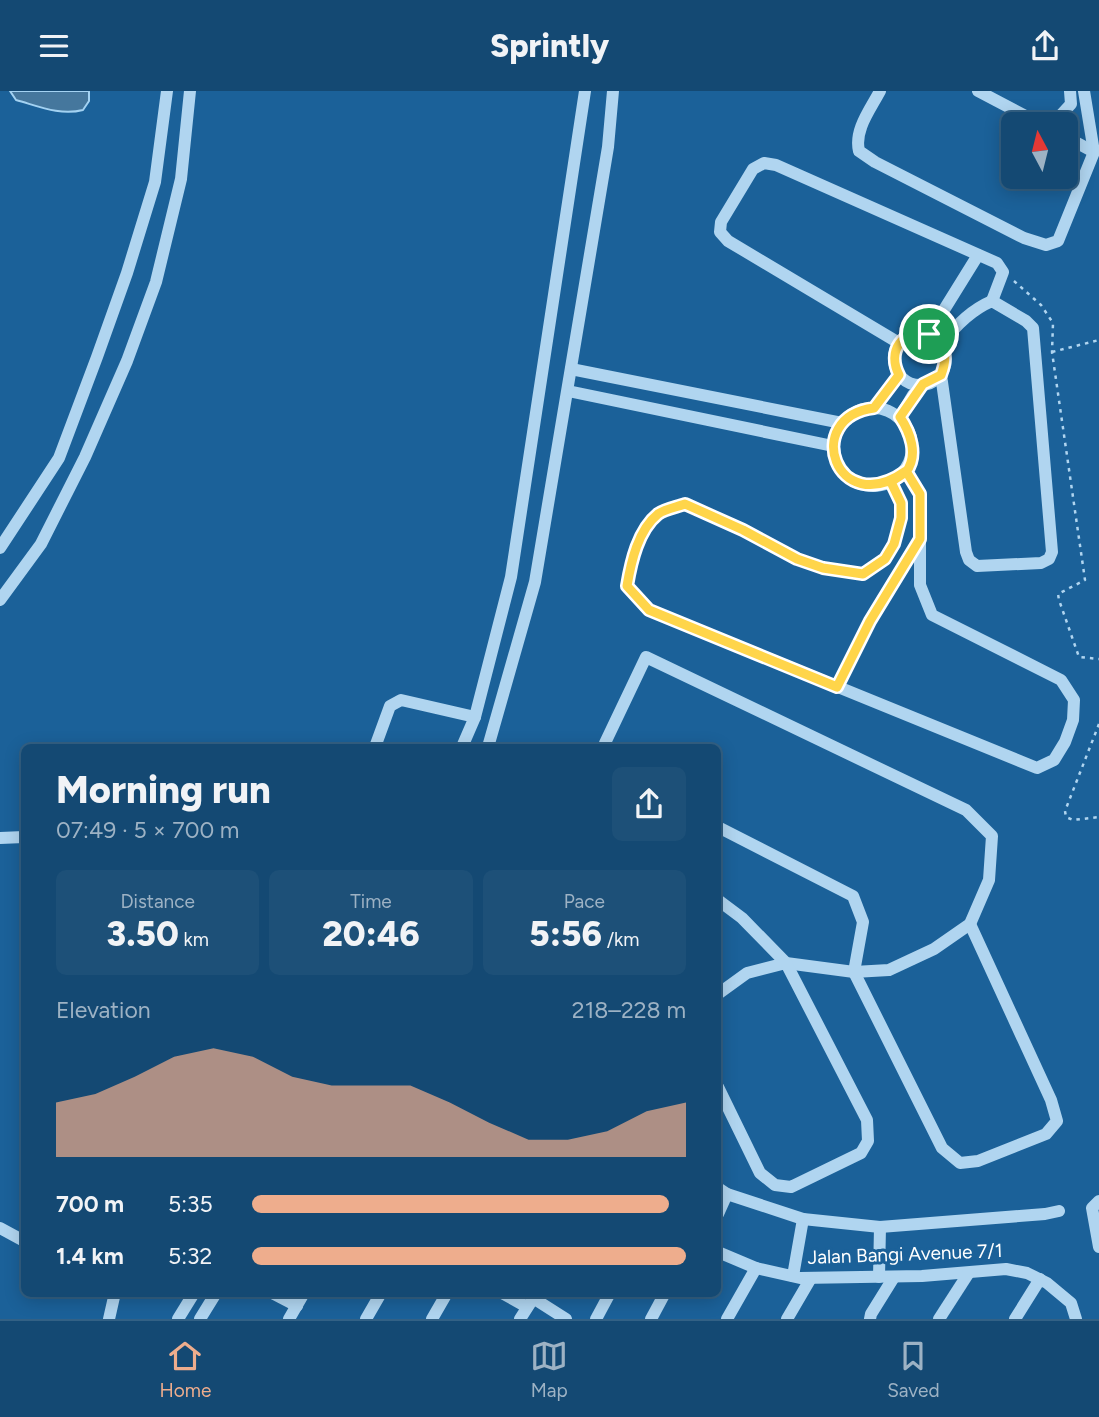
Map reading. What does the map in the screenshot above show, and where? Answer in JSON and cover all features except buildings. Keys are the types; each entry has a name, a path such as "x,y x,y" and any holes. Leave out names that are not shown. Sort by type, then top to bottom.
{"street":[{"path":"0,548 59,458 97,357 155,182 166,91"},
{"path":"0,600 41,544 85,457 127,361 151,296 181,179 190,91"},
{"path":"463,744 475,717 511,577 586,91"},
{"path":"489,744 535,582 608,147 613,91"},
{"path":"880,91 860,128 857,141 859,151 875,162 1024,238 1046,245 1058,241 1094,152 1084,91"},
{"path":"978,91 1018,112"},
{"path":"1064,112 1071,104 1070,91"},
{"path":"1078,143 1094,152"},
{"path":"899,343 728,241 720,232 721,222 753,169 764,163 776,165 997,263 1003,272 992,302"},
{"path":"929,334 978,254"},
{"path":"941,375 923,384 914,384 899,375 894,358 899,343 913,334 929,334 942,344 946,361 941,375 969,560 977,566 1041,563 1049,559 1052,552 1032,328 1026,321 992,302 978,307 952,330 942,344"},
{"path":"571,369 842,423"},
{"path":"874,408 899,375"},
{"path":"900,417 923,384"},
{"path":"568,391 833,446"},
{"path":"862,409 886,410 900,417 911,437 912,450 906,471 891,482 878,486 864,485 852,480 842,471 835,459 833,446 842,423 862,409"},
{"path":"891,482 901,503 901,518 894,544 885,559 863,574 823,568 797,559 743,530 685,504 659,514 646,529 632,558 627,586 649,610 837,687 1037,768 1054,760 1065,742 1073,720 1074,700 1061,680 932,615 920,585 920,494 906,471"},
{"path":"837,687 870,621 920,539"},
{"path":"605,744 646,657 966,810 992,836 989,880 970,924 934,949 889,970 854,971 786,963 747,973 721,992"},
{"path":"376,744 390,706 401,700 475,717"},
{"path":"721,829 853,896 863,922 854,971 942,1148 960,1163 978,1161 1046,1134 1057,1121 1051,1100 970,924"},
{"path":"0,838 21,837"},
{"path":"721,902 742,918 786,963 867,1120 868,1142 861,1153 791,1187 775,1185 761,1173 721,1093"},
{"path":"722,1191 803,1219 880,1227 1045,1215 1059,1211"},
{"path":"1099,1201 1092,1208 1099,1247"},
{"path":"793,1276 803,1219"},
{"path":"880,1227 880,1277"},
{"path":"0,1228 21,1239"},
{"name":"Jalan Bangi Avenue 7/1","path":"721,1253 755,1268 811,1277 894,1277 1006,1269 1040,1279 1071,1303 1076,1319"},
{"path":"727,1319 755,1268"},
{"path":"939,1319 968,1273"},
{"path":"787,1319 811,1277"},
{"path":"870,1319 894,1277"},
{"path":"1015,1319 1040,1279"},
{"path":"109,1319 114,1297"},
{"path":"178,1319 192,1297"},
{"path":"200,1319 214,1297"},
{"path":"280,1297 297,1306"},
{"path":"289,1319 302,1297"},
{"path":"366,1319 379,1297"},
{"path":"432,1319 445,1297"},
{"path":"596,1319 608,1297"},
{"path":"652,1319 663,1297"},
{"path":"520,1319 532,1299 566,1319"}],"path":[{"path":"1003,272 1041,305 1053,323 1052,352 1085,580 1058,594 1079,657 1099,659"},
{"path":"1052,352 1099,340"},
{"path":"1099,724 1065,811 1066,817 1073,820 1099,817"}],"water":[{"path":"10,91 89,91 89,101 83,110 57,111 16,100"}],"route":[{"path":"929,334 913,334 899,343 894,358 899,375 874,408 862,409 850,415 836,434 833,446 835,459 842,471 852,480 864,485 878,486 891,482 906,471 920,494 920,539 870,621 837,687 649,610 627,586 632,558 646,529 659,514 685,504 743,530 797,559 823,568 863,574 885,559 894,544 901,518 901,503 891,482 906,471 912,450 911,437 900,417 923,384 932,382 941,375 946,361 942,344 929,334"}]}
